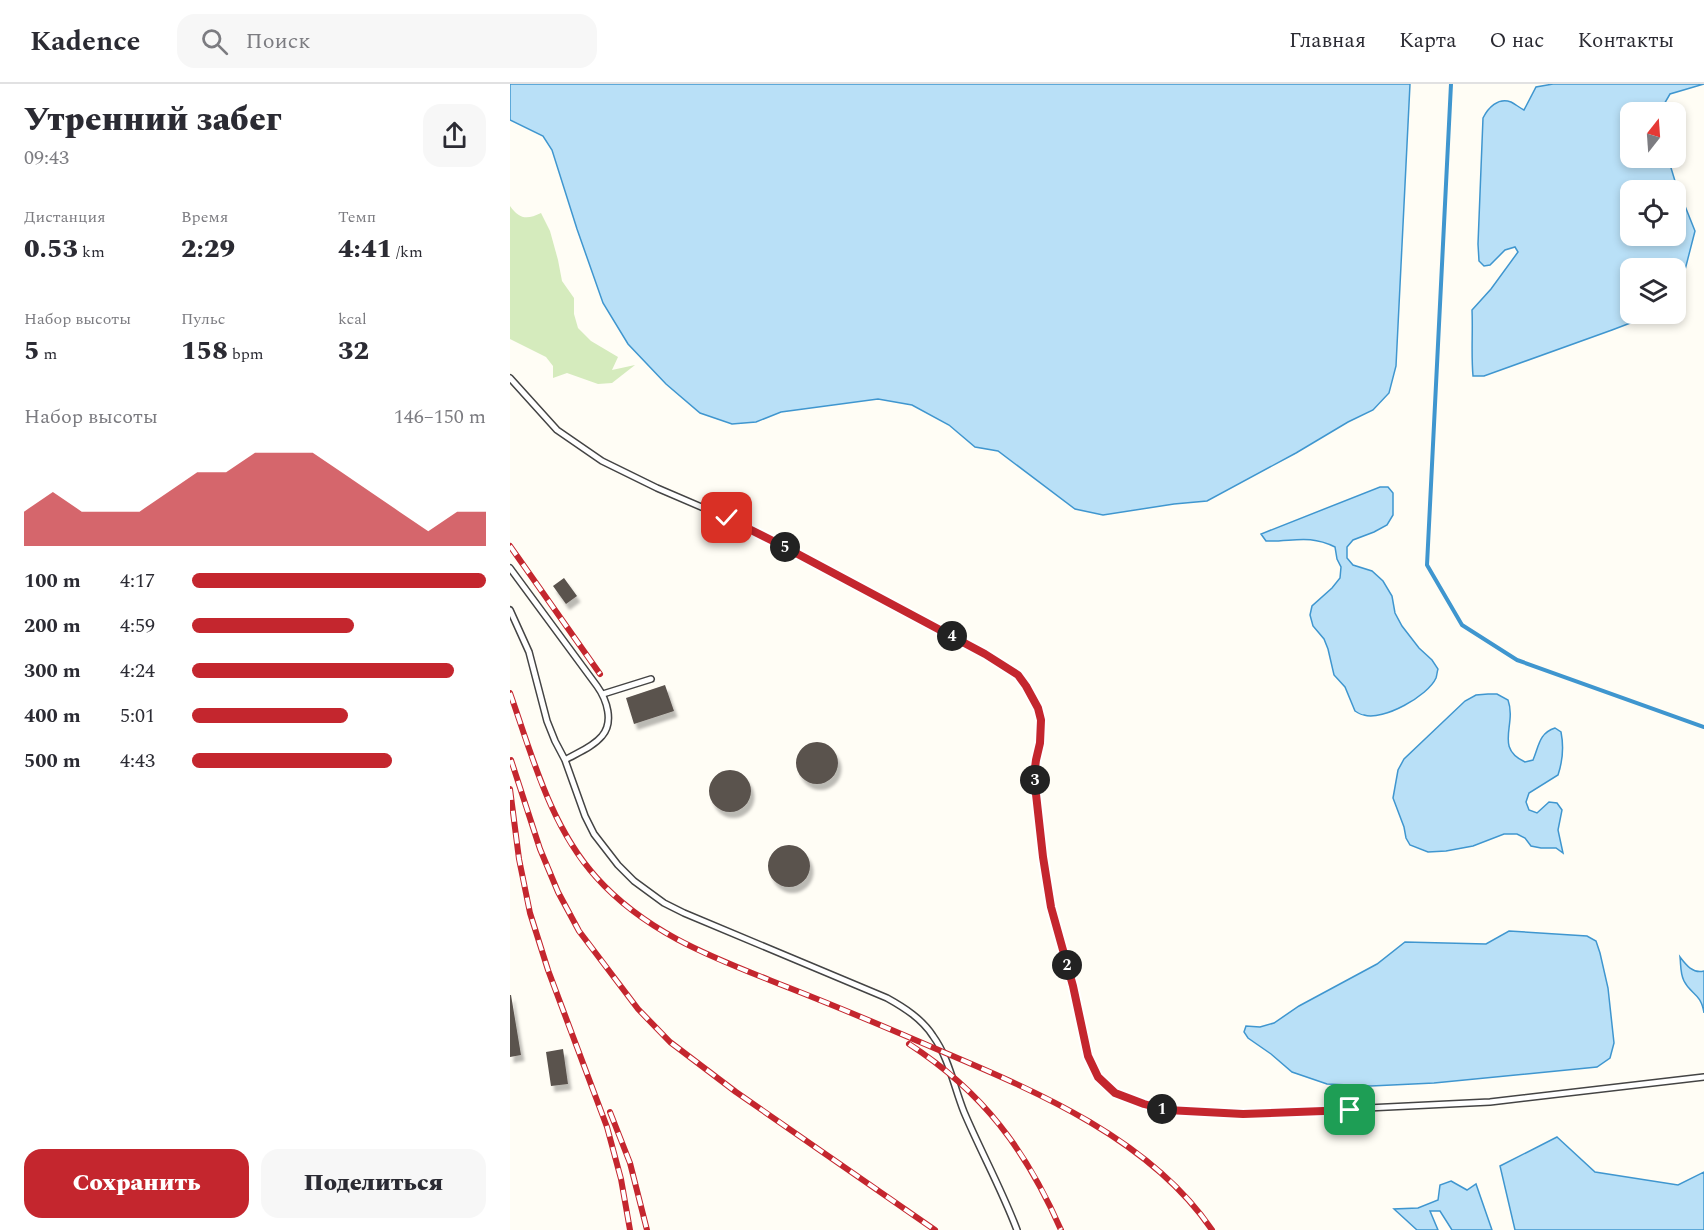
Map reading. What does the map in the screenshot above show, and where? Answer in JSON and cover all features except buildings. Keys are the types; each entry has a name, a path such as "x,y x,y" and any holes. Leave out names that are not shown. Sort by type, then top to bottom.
{"lane":[{"path":"510,378 557,430 602,461 779,544 985,654 1018,675 1038,708 1041,720 1040,743 1034,776 1051,907 1073,986 1088,1056 1098,1077 1115,1093 1167,1110 1243,1114 1490,1102 1704,1077"},
{"path":"510,568 603,694 608,710 607,728 602,736 590,746 565,760"},
{"path":"510,610 529,652 547,721 565,760 585,816 594,834 618,865 648,893 663,903 887,998 926,1026 935,1037 942,1052 965,1114 999,1185 1017,1230"},
{"path":"603,694 651,680"}],"green space":[{"path":"510,206 517,214 524,217 532,217 541,213 550,231 562,281 574,298 574,314 578,328 591,341 618,357 612,370 635,365 612,383 598,384 567,373 553,378 553,366 546,357 510,339"}],"water":[{"path":"510,84 1410,84 1396,366 1389,393 1373,410 1207,501 1103,515 1075,509 998,451 975,447 949,425 912,405 878,399 781,412 756,422 732,424 700,413 666,384 628,344 603,303 552,150 543,136 510,120"},
{"path":"1553,84 1704,84 1670,94 1665,102 1620,102 1620,168 1671,168 1675,180 1620,180 1620,246 1686,246 1686,208 1695,231 1686,266 1686,258 1620,258 1620,324 1628,324 1484,376 1473,376 1472,310 1491,289 1518,252 1515,247 1505,250 1490,265 1484,266 1479,261 1483,118 1491,107 1502,101 1511,102 1524,110 1536,87"},
{"path":"1380,487 1388,487 1393,493 1393,515 1387,525 1353,540 1347,547 1347,558 1353,565 1372,571 1383,581 1392,596 1395,613 1402,626 1438,669 1431,685 1415,699 1393,711 1372,716 1362,715 1355,711 1345,687 1334,675 1324,639 1313,626 1310,615 1312,606 1340,578 1341,567 1335,547 1308,540 1266,541 1261,534"},
{"path":"1497,694 1508,700 1510,718 1508,743 1516,756 1525,762 1533,760 1540,741 1546,733 1555,728 1561,732 1562,754 1558,775 1529,793 1526,802 1529,810 1537,813 1549,802 1557,803 1562,810 1558,830 1563,853 1556,848 1531,846 1525,838 1517,834 1504,834 1473,846 1446,851 1428,852 1410,845 1393,798 1398,770 1404,759 1465,701 1476,695"},
{"path":"1509,931 1587,936 1596,941 1608,988 1614,1043 1610,1058 1597,1067 1434,1083 1371,1086 1327,1084 1292,1072 1248,1038 1244,1032 1246,1026 1260,1027 1274,1023 1299,1006 1377,964 1405,942 1486,944"},
{"path":"1680,957 1693,970 1704,971 1704,1013 1701,1002 1684,981"},
{"path":"1557,1137 1595,1172 1678,1185 1704,1172 1704,1230 1515,1230 1500,1166"},
{"path":"1451,1181 1467,1190 1476,1184 1492,1230 1452,1230 1440,1211 1430,1211 1438,1230 1417,1230 1394,1209 1418,1208 1438,1200 1440,1185"}],"waterway":[{"path":"1451,84 1427,565 1462,625 1517,660 1704,727"}],"railway":[{"path":"510,546 600,674"},
{"path":"510,693 544,789 566,835 596,877 638,915 661,930 710,955 1016,1084 1090,1122 1158,1170 1187,1198 1212,1230"},
{"path":"511,760 540,849 558,892 579,931 638,1009 670,1042 736,1092 935,1230"},
{"path":"510,789 519,859 530,913 548,970 607,1127 621,1179 630,1230"},
{"path":"909,1044 959,1082 1000,1125 1033,1174 1061,1230"},
{"path":"610,1112 630,1163 647,1230"}],"route":[{"path":"727,518 985,654 1018,675 1026,686 1038,708 1041,720 1040,743 1034,776 1051,907 1073,986 1088,1056 1098,1077 1115,1093 1167,1110 1243,1114 1350,1110"}]}
